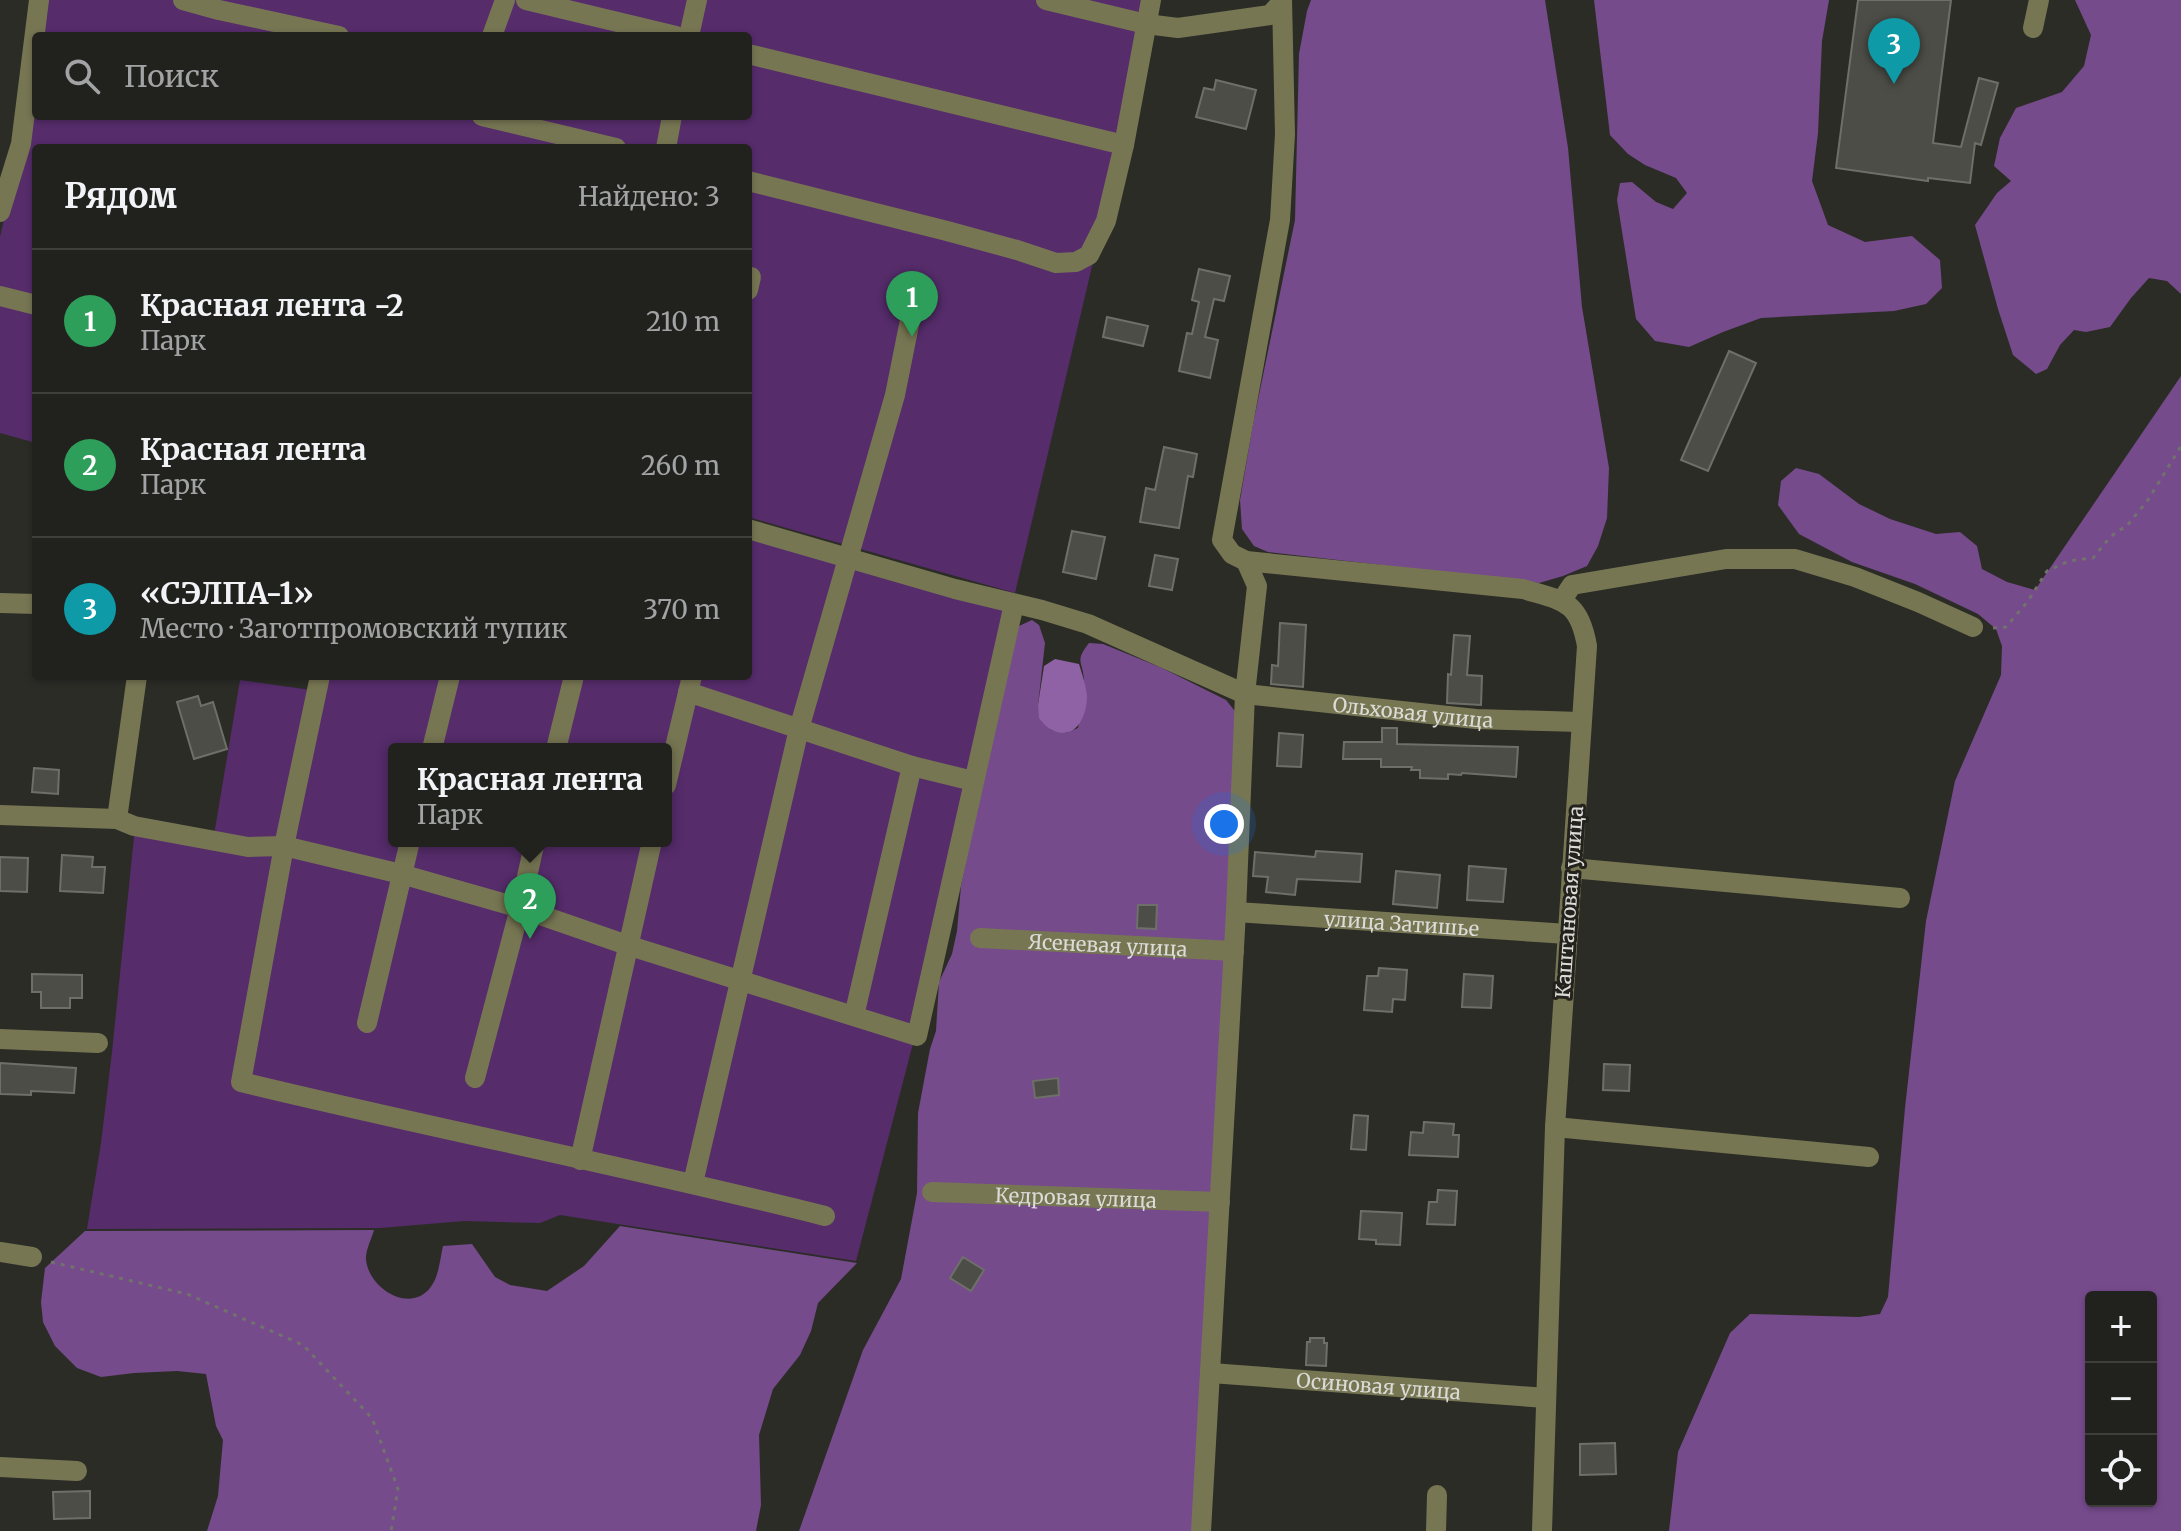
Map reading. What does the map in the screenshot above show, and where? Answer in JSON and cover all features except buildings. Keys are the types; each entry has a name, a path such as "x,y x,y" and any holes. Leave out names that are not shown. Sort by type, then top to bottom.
{"street":[{"path":"35,32 39,0"},
{"path":"183,0 321,32"},
{"path":"493,32 505,0"},
{"path":"526,0 659,32"},
{"path":"690,32 697,0"},
{"path":"1046,0 1146,24 1178,28 1270,15 1281,2"},
{"path":"752,182 961,235 1056,263 1076,262 1089,255 1106,221 1124,145 1151,0"},
{"path":"2033,28 2039,0"},
{"path":"1281,2 1285,134 1280,220 1222,540 1232,554 1246,561 1523,589 1562,600 1572,585 1726,559 1795,559 1880,587 1973,627"},
{"path":"752,55 1124,145"},
{"path":"0,212 21,144 32,56"},
{"path":"499,120 599,144"},
{"path":"667,144 671,120"},
{"path":"0,296 32,304"},
{"path":"693,1183 799,729 895,395 910,320"},
{"name":"Ольховая улица","path":"752,530 1088,624 1245,694 1476,719 1581,722"},
{"path":"1201,1531 1234,951 1245,694 1257,586 1246,561"},
{"name":"Каштановая улица","path":"1542,1531 1555,1127 1587,646 1583,624 1574,609 1562,600"},
{"path":"0,603 32,604"},
{"path":"0,815 117,819 134,826 248,847 284,846 401,874 520,908 917,1036 1014,604"},
{"path":"117,819 136,680"},
{"path":"319,680 284,846 241,1082 693,1183 825,1216"},
{"path":"433,743 449,680"},
{"path":"557,743 573,680"},
{"path":"672,760 690,684 799,729 912,766 973,781"},
{"path":"854,1016 912,766"},
{"path":"367,1023 408,847"},
{"path":"475,1078 534,847"},
{"path":"580,1160 651,847"},
{"path":"1571,868 1900,898"},
{"name":"улица Затишье","path":"1236,912 1567,934"},
{"name":"Ясеневая улица","path":"980,938 1234,951"},
{"path":"0,1039 98,1043"},
{"path":"1555,1127 1869,1157"},
{"name":"Кедровая улица","path":"932,1192 1220,1202"},
{"path":"0,1252 32,1257"},
{"name":"Осиновая улица","path":"1211,1373 1546,1398"},
{"path":"0,1467 77,1471"},
{"path":"1436,1531 1437,1495"}],"path":[{"path":"1973,627 2006,627 2047,571 2069,561 2093,558 2117,531 2126,527 2148,500 2181,446"},
{"path":"32,1257 187,1294 303,1345 372,1418 398,1489 391,1531"}],"shaded area":[{"path":"48,0 1151,0 1015,593 752,518 752,144 32,144 32,442 0,433 0,237 32,87 32,120 752,120 752,32 43,32"},
{"path":"1311,0 1545,0 1568,148 1582,307 1609,468 1607,518 1598,546 1587,566 1539,583 1268,552 1254,546 1242,529 1240,500 1253,424 1295,220 1299,54"},
{"path":"1594,0 1829,0 1822,41 1818,133 1812,181 1828,225 1865,242 1912,236 1940,260 1942,288 1926,304 1894,311 1761,318 1689,347 1655,341 1636,319 1617,200 1620,183 1632,182 1656,202 1673,209 1687,193 1676,178 1628,154 1610,135"},
{"path":"2075,0 2181,0 2181,294 2167,281 2149,278 2110,327 2086,332 2074,330 2060,345 2047,369 2036,374 2013,355 1975,225 1997,193 2011,181 1994,166 2000,138 2016,108 2062,92 2084,66 2091,35"},
{"path":"2181,376 2181,1531 1669,1531 1678,1452 1730,1333 1750,1314 1859,1317 1880,1314 1888,1297 1926,921 1955,781 2001,675 2002,646 1996,629 1978,614 1915,584 1852,562 1799,534 1778,505 1781,481 1796,468 1819,474 1859,504 1890,519 1936,534 1960,532 1977,546 1982,569 2007,582 2035,590"},
{"path":"752,528 1012,604 915,1036 856,1261 560,1215 540,1223 464,1221 380,1228 87,1229 112,1052 135,827 213,841 240,680 318,691 321,680 752,680"},
{"path":"1032,620 1039,625 1045,643 1038,705 1051,730 1066,733 1078,728 1084,686 1080,662 1089,643 1103,644 1162,668 1226,700 1238,715 1193,1531 799,1531 863,1350 901,1279 917,1193 918,1113 936,1031 939,982 952,954 957,931 961,886 999,700 1019,626"},
{"path":"1055,659 1079,664 1087,696 1079,724 1075,729 1062,733 1052,730 1039,718 1044,666"},
{"path":"620,1226 857,1263 818,1303 811,1331 800,1355 773,1389 759,1435 761,1505 756,1531 207,1531 218,1496 223,1440 216,1426 206,1374 177,1371 101,1377 77,1368 55,1346 43,1322 41,1302 45,1268 85,1231 374,1230 366,1260 374,1280 391,1294 412,1299 433,1284 443,1246 472,1244 495,1277 510,1285 547,1291 584,1266"}],"place":[{"name":"«СЭЛПА-1»","path":"1894,84"},
{"name":"Красная лента -2","path":"912,337"},
{"name":"Красная лента","path":"530,939"}]}
